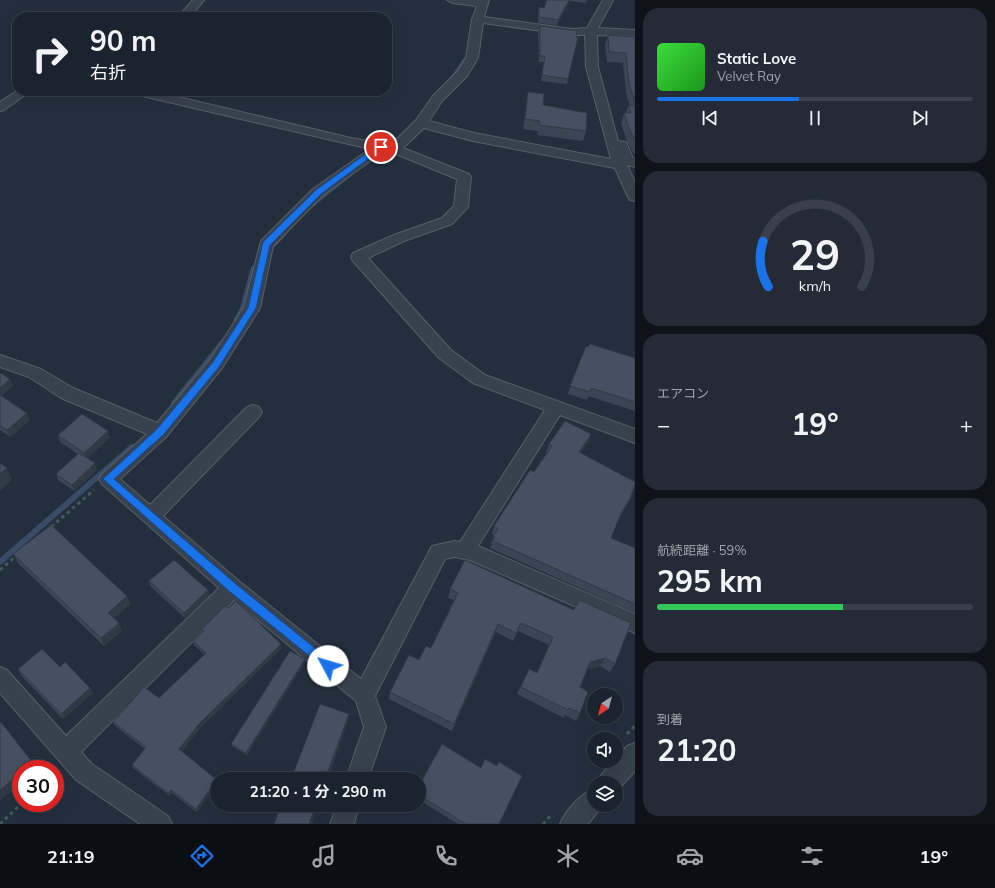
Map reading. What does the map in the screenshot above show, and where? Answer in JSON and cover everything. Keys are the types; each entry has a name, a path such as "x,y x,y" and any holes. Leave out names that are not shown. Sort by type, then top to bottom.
{"street":[{"path":"188,12 199,0"},
{"path":"359,772 375,727 364,695 233,588 108,479 160,432 216,364 252,308 266,244 318,192 388,148 421,123 437,99 463,73 472,58 478,19 484,1 452,0"},
{"path":"608,0 594,22 591,32 592,67 612,144 619,165 635,197"},
{"path":"478,19 572,32 602,31 635,33"},
{"path":"0,93 12,92"},
{"path":"0,107 17,96"},
{"path":"159,96 351,142 388,148 464,177 461,207 447,221 399,238 358,257 445,354 479,379 635,436"},
{"path":"421,123 473,137 619,165"},
{"path":"612,144 621,145 627,161 635,163"},
{"path":"0,361 34,373 67,393 160,432"},
{"path":"464,551 556,407"},
{"path":"151,516 253,412"},
{"path":"364,695 439,552 454,549 472,552 635,624"},
{"path":"66,751 233,588"},
{"path":"0,677 84,772 160,824"},
{"path":"615,776 635,754"},
{"path":"572,824 587,808"},
{"path":"342,824 346,812"}],"path":[{"path":"48,530 108,479"},
{"path":"0,570 18,555"},
{"path":"0,824 13,812"}],"building":[{"path":"547,0 569,0 558,20 539,17 539,7 544,8"},
{"path":"540,26 577,31 576,37 578,37 568,79 542,75 545,56 540,56"},
{"path":"608,35 635,37 635,102 629,83 626,53 609,52"},
{"path":"528,92 544,94 543,105 587,113 586,131 539,125 540,121 525,119"},
{"path":"628,106 635,106 635,140 630,131 624,113 631,113"},
{"path":"590,344 635,358 635,402 591,388 590,392 570,386 586,346 588,347"},
{"path":"0,373 10,379 0,388"},
{"path":"0,395 27,413 7,430 0,426"},
{"path":"82,414 108,431 84,453 58,435"},
{"path":"565,421 591,434 579,452 635,482 630,499 621,513 611,538 635,548 635,604 493,541 495,537 493,536 498,529 494,526 530,470 534,472 552,446 549,444"},
{"path":"79,453 95,463 72,485 56,474"},
{"path":"0,463 7,468 0,474"},
{"path":"51,525 127,596 108,613 119,623 101,638 13,554"},
{"path":"174,560 208,590 184,613 149,581"},
{"path":"465,560 574,610 579,600 631,623 615,664 605,658 590,662 580,687 587,691 587,695 580,713 569,708 568,710 521,687 529,669 537,673 553,637 521,623 516,633 498,624 454,724 390,692 409,655 419,660 426,646 431,648 458,593 450,589"},
{"path":"236,601 281,644 199,724 179,749 210,774 210,790 196,809 171,790 168,793 132,765 146,747 113,722 144,687 159,698 206,653 193,641 204,631 201,630 225,606 228,608"},
{"path":"42,649 60,667 65,662 90,688 61,714 18,669"},
{"path":"290,651 305,659 246,753 231,744"},
{"path":"320,704 349,714 328,772 294,772"},
{"path":"0,721 31,760 12,760 12,780 0,790"},
{"path":"442,744 481,768 485,759 497,766 499,762 522,776 499,824 466,824 426,799 426,773"},
{"path":"278,812 313,812 309,824 274,824"}],"waterway":[{"path":"451,79 467,56"},
{"path":"311,206 349,176"},
{"path":"271,248 285,233"},
{"path":"236,320 243,308 254,267"},
{"path":"174,403 223,341"},
{"path":"0,562 133,446"}],"route":[{"path":"328,666 233,588 108,479 160,432 216,364 252,308 266,244 318,192 381,147"}]}
